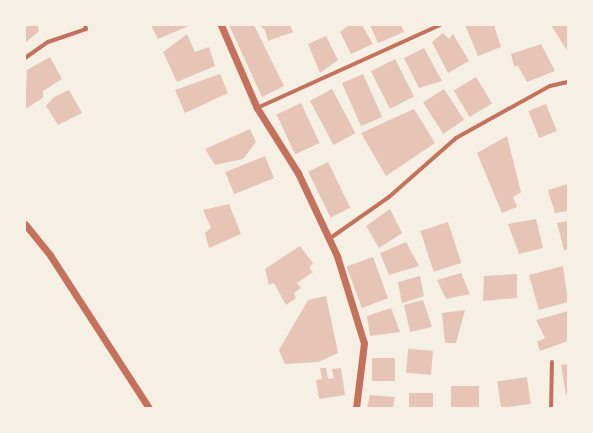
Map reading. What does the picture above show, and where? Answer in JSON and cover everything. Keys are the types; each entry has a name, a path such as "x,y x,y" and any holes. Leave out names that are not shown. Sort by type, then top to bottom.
{"street":[{"path":"25,58 48,42 86,29 85,25"},
{"path":"221,25 257,108 298,173 329,239 364,343 356,408"},
{"path":"257,108 440,25"},
{"path":"329,239 389,197 456,138 550,86 568,82"},
{"path":"25,224 50,255 149,408"},
{"path":"551,408 552,362"}],"building":[{"path":"25,25 38,25 39,31 25,43"},
{"path":"151,25 191,25 158,39"},
{"path":"229,25 254,25 284,86 262,97"},
{"path":"259,25 290,25 293,32 268,41 265,30"},
{"path":"349,25 362,25 373,44 351,54 340,32"},
{"path":"370,25 401,25 404,32 378,43"},
{"path":"465,25 494,25 501,47 478,56"},
{"path":"551,25 568,25 568,52"},
{"path":"443,33 449,39 453,34 469,61 448,73 432,42"},
{"path":"187,34 195,52 209,47 215,66 177,82 163,52"},
{"path":"326,36 338,60 320,73 308,44"},
{"path":"541,44 555,71 527,82 518,66 514,66 511,54"},
{"path":"424,48 442,81 419,88 404,58"},
{"path":"50,57 62,79 43,91 43,98 25,109 27,70"},
{"path":"395,59 414,96 390,109 371,71"},
{"path":"220,74 228,93 185,113 175,90"},
{"path":"363,74 382,117 361,126 342,83"},
{"path":"476,77 492,104 470,117 454,90"},
{"path":"332,89 355,133 333,145 310,101"},
{"path":"444,89 464,120 443,134 423,103"},
{"path":"69,90 82,113 58,125 46,106 54,97"},
{"path":"301,103 320,143 295,154 277,114"},
{"path":"546,104 557,131 539,138 528,111"},
{"path":"414,109 435,143 386,176 361,133"},
{"path":"250,129 256,142 243,159 215,165 205,149"},
{"path":"507,136 521,192 513,197 517,207 502,213 477,153"},
{"path":"265,156 274,178 234,194 225,172"},
{"path":"328,162 350,208 331,217 308,172"},
{"path":"568,184 568,211 555,213 548,190"},
{"path":"229,204 241,234 209,248 205,233 211,228 203,210"},
{"path":"390,209 402,233 379,248 366,226"},
{"path":"536,219 543,248 519,254 508,224"},
{"path":"568,221 568,249 564,250 557,223"},
{"path":"448,222 461,263 434,272 420,231"},
{"path":"406,242 419,266 389,275 380,253"},
{"path":"300,246 313,263 309,268 313,272 297,283 301,288 294,293 296,298 286,305 274,283 269,285 265,269"},
{"path":"373,257 388,298 362,308 347,267"},
{"path":"563,266 568,302 539,310 529,275"},
{"path":"461,273 470,294 446,299 437,280"},
{"path":"517,274 517,298 483,301 484,276"},
{"path":"420,276 424,296 402,303 398,282"},
{"path":"326,296 338,353 318,362 285,364 279,350 308,300"},
{"path":"423,300 432,327 410,332 404,305"},
{"path":"391,308 400,332 370,336 367,316"},
{"path":"465,310 456,343 445,343 442,313"},
{"path":"568,311 568,341 540,351 537,342 545,338 536,320"},
{"path":"408,349 433,351 431,375 406,373"},
{"path":"372,358 395,358 395,381 372,381"},
{"path":"568,364 568,395 566,395 561,365"},
{"path":"320,368 326,368 328,379 334,378 332,369 341,368 345,395 319,399 316,380 322,379"},
{"path":"527,377 531,404 501,408 497,381"},
{"path":"451,386 479,386 479,408 451,408"},
{"path":"409,393 433,393 433,408 409,408"},
{"path":"370,395 395,397 393,408 367,408"}]}
